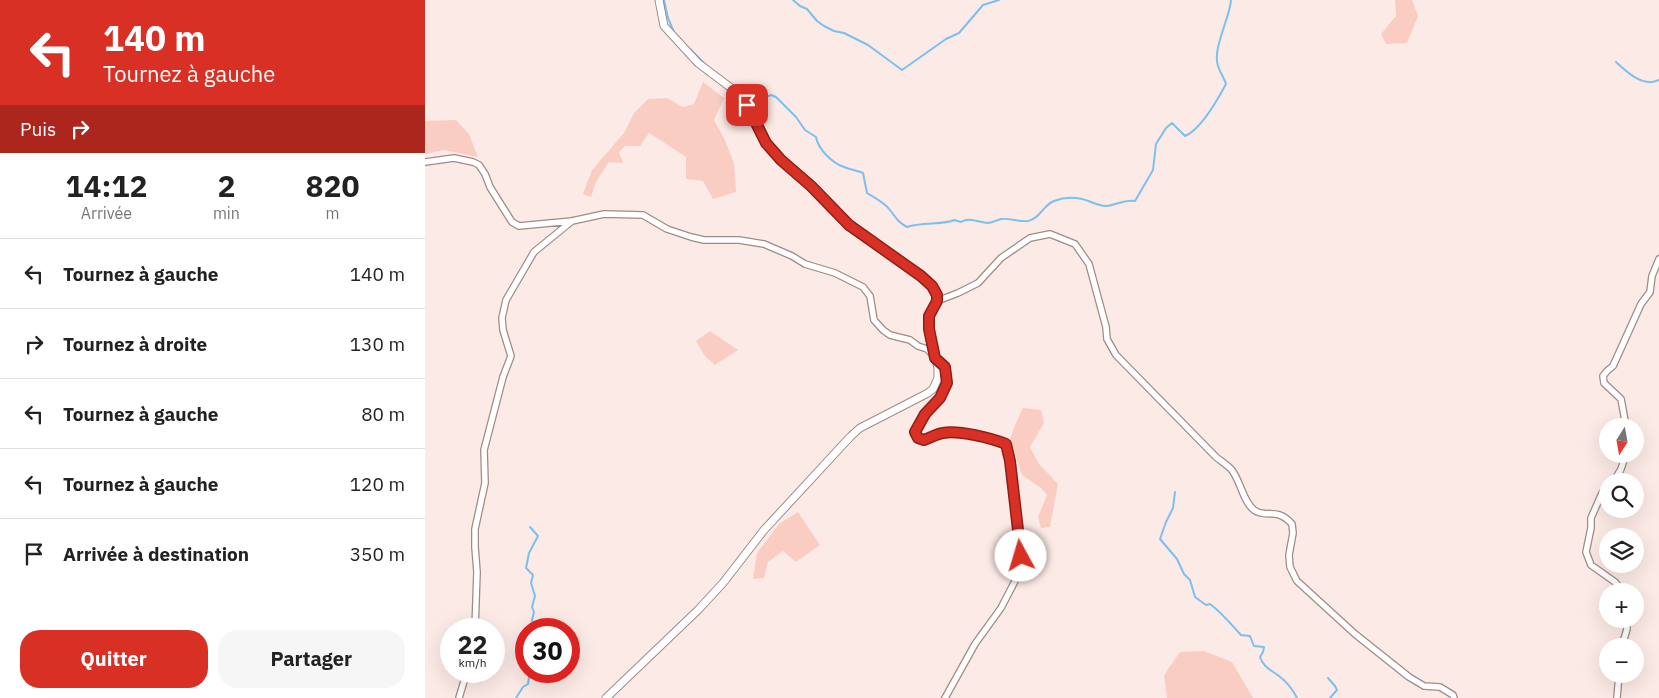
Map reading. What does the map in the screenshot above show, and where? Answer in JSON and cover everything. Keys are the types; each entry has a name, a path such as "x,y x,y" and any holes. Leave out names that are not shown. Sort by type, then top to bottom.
{"street":[{"path":"607,698 698,610 723,583 764,530 850,437 860,428 933,389 938,378 929,329 929,316 937,301 937,295 932,286 921,276 849,225 811,186 781,160 766,143 743,97 698,63 664,26 659,0"},
{"path":"425,162 454,158 479,165 508,217 519,226 572,221 604,214 643,215 667,229 691,237 704,240 739,240 772,247 805,264 835,272 863,287 871,296 874,320 883,330 890,335 910,340 918,346 927,349 945,367 947,383 940,398 925,414 915,432 918,438 924,440 941,433 955,432 993,438 1006,444 1010,461 1021,556 1015,581 1001,608 975,644 945,698"},
{"path":"475,618 477,572 475,529 485,483 484,450 503,377 511,356 503,330 503,309 506,300 534,252 572,221"},
{"path":"937,301 978,283 1001,258 1030,238 1050,234 1075,244 1089,264 1106,327 1107,339 1116,355 1216,457 1232,469 1251,508 1262,514 1270,512 1278,514 1292,524 1293,533 1289,555 1290,568 1297,581 1355,634 1409,677 1423,686 1440,687 1453,695 1454,698"},
{"path":"1626,418 1621,399 1604,383 1603,376 1613,366 1641,304 1650,292 1652,276 1659,259"},
{"path":"1599,500 1591,518 1586,552 1591,565 1616,583"},
{"path":"459,698 463,683"},
{"path":"1617,698 1618,683"}],"shaded area":[{"path":"1395,0 1412,0 1418,16 1407,43 1386,44 1381,34 1396,16"},
{"path":"703,82 724,98 714,120 734,163 736,192 713,199 703,181 686,179 686,157 649,133 640,146 625,146 619,152 623,163 609,162 596,182 591,197 583,194 592,170 624,133 634,113 648,99 667,98 683,107 694,104"},
{"path":"456,120 469,134 478,157 444,150 425,154 425,121"},
{"path":"710,331 738,350 715,365 705,356 696,341"},
{"path":"1023,408 1041,410 1044,423 1030,447 1039,464 1058,484 1050,527 1041,528 1038,517 1047,495 1041,488 1022,475 1010,439"},
{"path":"798,512 820,545 796,562 783,551 768,562 764,578 753,579 757,553 779,524"},
{"path":"1204,651 1232,662 1253,698 1167,698 1164,675 1180,652"}],"waterway":[{"path":"664,0 668,18 674,32"},
{"path":"793,0 807,9 824,26 844,33 868,45 902,70 946,39 959,33 983,5 999,0"},
{"path":"746,97 753,103 771,95 776,97 796,117 805,130 816,137 817,142 830,159 839,165 863,173 867,193 885,205 907,227 954,220 961,222 971,220 987,223 1001,219 1028,221 1036,217 1047,205 1059,199 1082,199 1104,206 1135,201 1153,170 1156,144 1166,128 1172,123 1185,136 1191,133 1208,113 1226,84 1218,66 1217,51 1231,0"},
{"path":"691,50 709,68"},
{"path":"1616,62 1636,78 1647,82 1659,80"},
{"path":"1175,492 1173,508 1160,539 1177,559 1184,574 1190,580 1195,597 1206,605 1210,604 1214,607 1241,635 1250,636 1254,646 1264,647 1260,657 1263,663 1285,681 1297,698"},
{"path":"530,527 538,536 529,553 526,568 533,575 531,583 535,596 532,607 534,612 532,618"},
{"path":"1328,678 1337,690 1330,698"},
{"path":"516,698 528,683"}],"route":[{"path":"747,105 766,143 793,172 811,186 849,225 921,276 932,286 937,295 937,301 929,316 929,329 935,358 945,367 947,383 940,398 925,414 915,432 918,438 924,440 941,433 955,432 993,438 1006,444 1010,461 1015,519 1021,556"}]}
